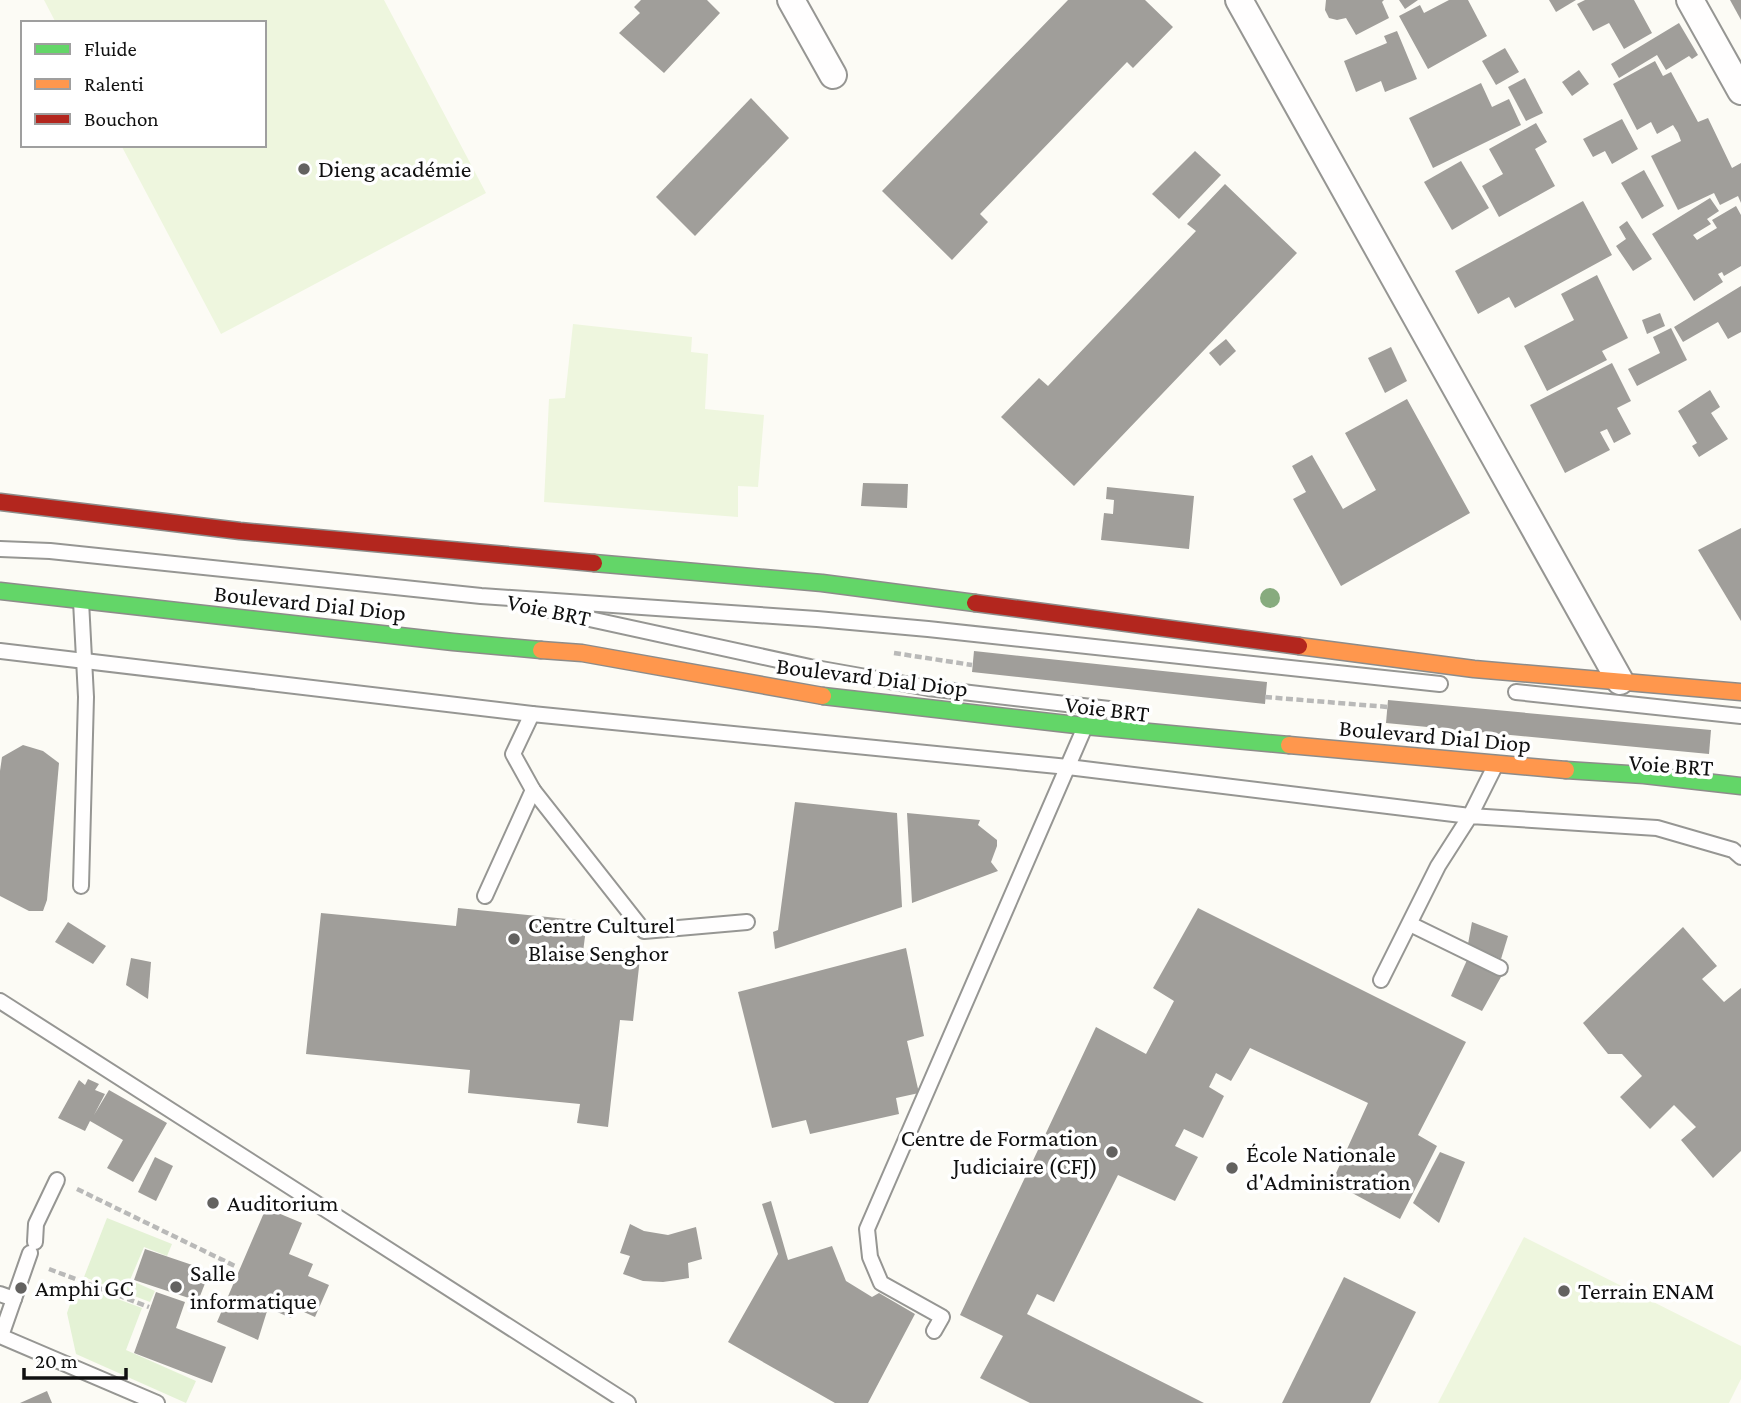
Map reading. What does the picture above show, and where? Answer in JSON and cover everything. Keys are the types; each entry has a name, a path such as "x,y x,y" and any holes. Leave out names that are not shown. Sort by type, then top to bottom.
{"main road":[{"path":"0,502 240,531 822,583 1474,669 1741,692"},
{"name":"Boulevard Dial Diop","path":"0,591 453,642 582,653 812,695 1085,726 1496,765 1644,775 1741,786"}],"street":[{"path":"791,0 833,75"},
{"path":"1239,0 1620,681"},
{"path":"1690,0 1741,91"}],"lane":[{"name":"Voie BRT","path":"0,549 50,551 481,596 928,629 1450,685"},
{"name":"Voie BRT","path":"481,596 810,667 928,688 1120,711"},
{"path":"80,886 86,697 81,601"},
{"path":"0,652 532,714 1068,767 1470,816 1657,828 1732,850 1741,856"},
{"path":"1505,690 1741,716"},
{"path":"532,714 513,754 533,790 644,931 747,922"},
{"path":"934,1331 942,1317 881,1283 870,1257 867,1229 1085,726"},
{"name":"Voie BRT","path":"1268,728 1442,749 1714,768"},
{"path":"1381,980 1438,866 1470,816 1496,765"},
{"path":"485,896 533,790"},
{"path":"1410,924 1500,968"},
{"path":"0,1001 628,1403"},
{"path":"57,1180 37,1224 30,1252 7,1297 0,1336 149,1401"}],"path":[{"path":"1265,697 1388,707"},
{"path":"57,1180 237,1267"},
{"path":"30,1252 149,1307"}],"green space":[{"name":"Dieng académie","path":"44,0 384,0 486,193 221,334 122,147 266,147 266,21 55,21"},
{"path":"573,324 692,337 691,352 708,354 705,409 764,415 758,487 738,486 738,517 544,502 549,399 565,398"},
{"path":"107,1218 172,1244 167,1256 144,1247 130,1280 155,1291 150,1302 84,1277"},
{"name":"Terrain ENAM","path":"1524,1237 1741,1346 1741,1379 1729,1403 1438,1403"},
{"path":"77,1284 142,1308 126,1350 196,1381 186,1403 76,1354 67,1313"}],"building":[{"path":"641,0 707,0 720,13 664,73 619,33 640,13 634,7"},
{"path":"1068,0 1145,0 1173,27 1133,68 1127,62 980,214 988,222 952,260 882,191"},
{"path":"1326,0 1384,0 1382,2 1389,18 1356,35 1346,18 1329,18 1325,10"},
{"path":"1399,0 1418,0 1405,9"},
{"path":"1449,0 1468,0 1487,36 1428,69 1399,16 1420,5 1424,13"},
{"path":"1549,0 1576,0 1556,12"},
{"path":"1585,0 1634,0 1652,33 1624,49 1609,23 1593,31 1577,4"},
{"path":"1730,0 1741,0 1741,20"},
{"path":"1679,23 1698,55 1692,59 1689,56 1666,70 1657,55 1619,78 1611,64"},
{"path":"1397,31 1417,79 1385,92 1381,81 1356,92 1344,61 1387,43 1384,36"},
{"path":"1505,48 1519,72 1496,85 1482,61"},
{"path":"1655,61 1663,76 1671,72 1698,122 1708,118 1732,168 1741,163 1741,203 1738,196 1720,205 1714,193 1678,210 1651,156 1681,141 1678,133 1673,125 1657,134 1651,122 1637,130 1613,84"},
{"path":"1579,70 1589,84 1572,96 1562,82"},
{"path":"1525,78 1543,113 1526,121 1508,87"},
{"path":"1481,83 1492,107 1509,99 1521,125 1433,168 1409,118"},
{"path":"751,98 789,138 695,236 656,197"},
{"path":"1622,119 1638,149 1612,164 1605,151 1593,157 1583,139"},
{"path":"1536,123 1547,142 1535,149 1555,186 1499,217 1482,186 1503,174 1489,149"},
{"path":"1195,151 1221,175 1179,219 1152,194"},
{"path":"1461,161 1489,208 1452,230 1424,182"},
{"path":"1644,170 1664,206 1642,219 1621,183"},
{"path":"1225,184 1297,253 1074,486 1001,417 1039,378 1048,386 1196,231 1187,224"},
{"path":"1710,198 1719,211 1707,219 1711,224 1693,235 1697,240 1717,228 1712,220 1736,206 1741,215 1741,266 1724,276 1722,272 1718,274 1723,282 1694,301 1652,234"},
{"path":"1583,201 1612,255 1515,308 1509,297 1478,314 1455,271"},
{"path":"1627,221 1652,259 1633,271 1616,246 1626,239 1619,227"},
{"path":"1597,275 1628,338 1602,351 1607,360 1547,391 1524,346 1574,320 1561,294"},
{"path":"1741,286 1741,332 1728,339 1718,322 1683,342 1674,327"},
{"path":"1660,313 1665,326 1647,334 1642,320"},
{"path":"1671,328 1687,360 1637,386 1628,369 1660,353 1653,337"},
{"path":"1226,339 1236,351 1220,366 1209,353"},
{"path":"1391,347 1407,381 1385,393 1368,358"},
{"path":"1612,363 1631,401 1617,408 1631,434 1614,443 1607,429 1600,432 1610,450 1565,473 1530,405"},
{"path":"1710,390 1720,407 1711,413 1728,439 1699,457 1692,446 1697,443 1678,411"},
{"path":"1407,399 1470,513 1341,586 1293,499 1306,492 1292,466 1312,455 1343,509 1376,490 1345,433"},
{"path":"863,483 908,484 907,508 861,506"},
{"path":"1107,487 1194,496 1189,549 1101,540 1104,513 1113,514 1114,500 1106,499"},
{"path":"1741,528 1741,621 1698,550"},
{"path":"974,651 1267,682 1265,704 972,672"},
{"path":"1388,700 1711,730 1709,754 1386,723"},
{"path":"23,745 43,751 59,763 47,900 43,911 29,911 0,896 2,757"},
{"path":"795,802 897,813 902,907 775,949 773,932 778,930"},
{"path":"907,813 980,820 978,825 997,840 991,862 998,871 912,903"},
{"path":"458,908 587,921 583,952 640,958 633,1021 620,1020 608,1127 577,1123 580,1104 468,1093 470,1070 306,1054 321,913 456,926"},
{"name":"Centre de Formation Judiciaire (CFJ)","path":"1198,908 1466,1042 1418,1135 1437,1146 1400,1219 1332,1182 1368,1103 1250,1048 1231,1081 1216,1073 1209,1087 1224,1096 1203,1138 1184,1129 1175,1146 1198,1157 1175,1201 1118,1175 1054,1302 1037,1294 1027,1314 1204,1403 1030,1403 980,1378 1003,1336 960,1315 1096,1027 1146,1054 1174,1001 1153,988"},
{"path":"68,922 106,946 93,964 55,942"},
{"path":"1472,922 1508,936 1501,959 1468,944"},
{"path":"1683,927 1717,966 1702,979 1724,1002 1741,988 1741,1151 1713,1178 1681,1140 1696,1127 1674,1105 1650,1129 1620,1097 1642,1076 1622,1054 1608,1054 1583,1023"},
{"path":"906,948 924,1036 907,1041 919,1093 896,1098 899,1114 810,1134 806,1120 772,1128 738,992"},
{"path":"131,958 151,962 148,999 126,985"},
{"path":"1467,960 1501,977 1482,1011 1451,996"},
{"path":"88,1079 99,1084 95,1090 105,1094 94,1115 109,1090 167,1123 133,1182 107,1168 123,1140 90,1121 85,1131 58,1118 79,1080 85,1085"},
{"path":"1440,1152 1465,1162 1439,1223 1413,1203"},
{"path":"155,1157 173,1166 156,1201 138,1192"},
{"path":"771,1201 788,1260 832,1246 846,1281 872,1297 879,1293 915,1314 868,1403 835,1403 728,1342 778,1254 762,1204"},
{"path":"266,1208 302,1223 289,1254 313,1264 308,1276 329,1285 315,1317 295,1308 291,1318 268,1308 258,1340 217,1322"},
{"path":"630,1224 644,1231 668,1235 696,1227 702,1259 688,1263 689,1278 663,1282 643,1281 623,1274 630,1256 620,1253"},
{"name":"Salle informatique","path":"145,1249 210,1271 198,1301 134,1280"},
{"path":"1344,1277 1416,1312 1370,1403 1282,1403"},
{"path":"156,1292 185,1302 176,1328 226,1347 212,1383 134,1353"},
{"path":"47,1391 52,1403 20,1403"}],"traffic: fast":[{"path":"594,563 822,583 975,603"},
{"path":"0,591 541,650"},
{"path":"823,696 1085,726 1289,745"},
{"path":"1566,770 1644,775 1741,786"}],"traffic: slow":[{"path":"1299,646 1474,669 1741,692"},
{"path":"541,650 582,653 823,696"},
{"path":"1289,745 1566,770"}],"traffic: jam":[{"path":"0,502 240,531 594,563"},
{"path":"975,603 1299,646"}],"place":[{"name":"Dieng académie","path":"304,169"},
{"name":"Centre Culturel Blaise Senghor","path":"514,939"},
{"name":"Centre de Formation Judiciaire (CFJ)","path":"1112,1152"},
{"name":"École Nationale d'Administration","path":"1232,1168"},
{"name":"Auditorium","path":"213,1203"},
{"name":"Salle informatique","path":"176,1287"},
{"name":"Amphi GC","path":"21,1288"},
{"name":"Terrain ENAM","path":"1564,1291"}]}
